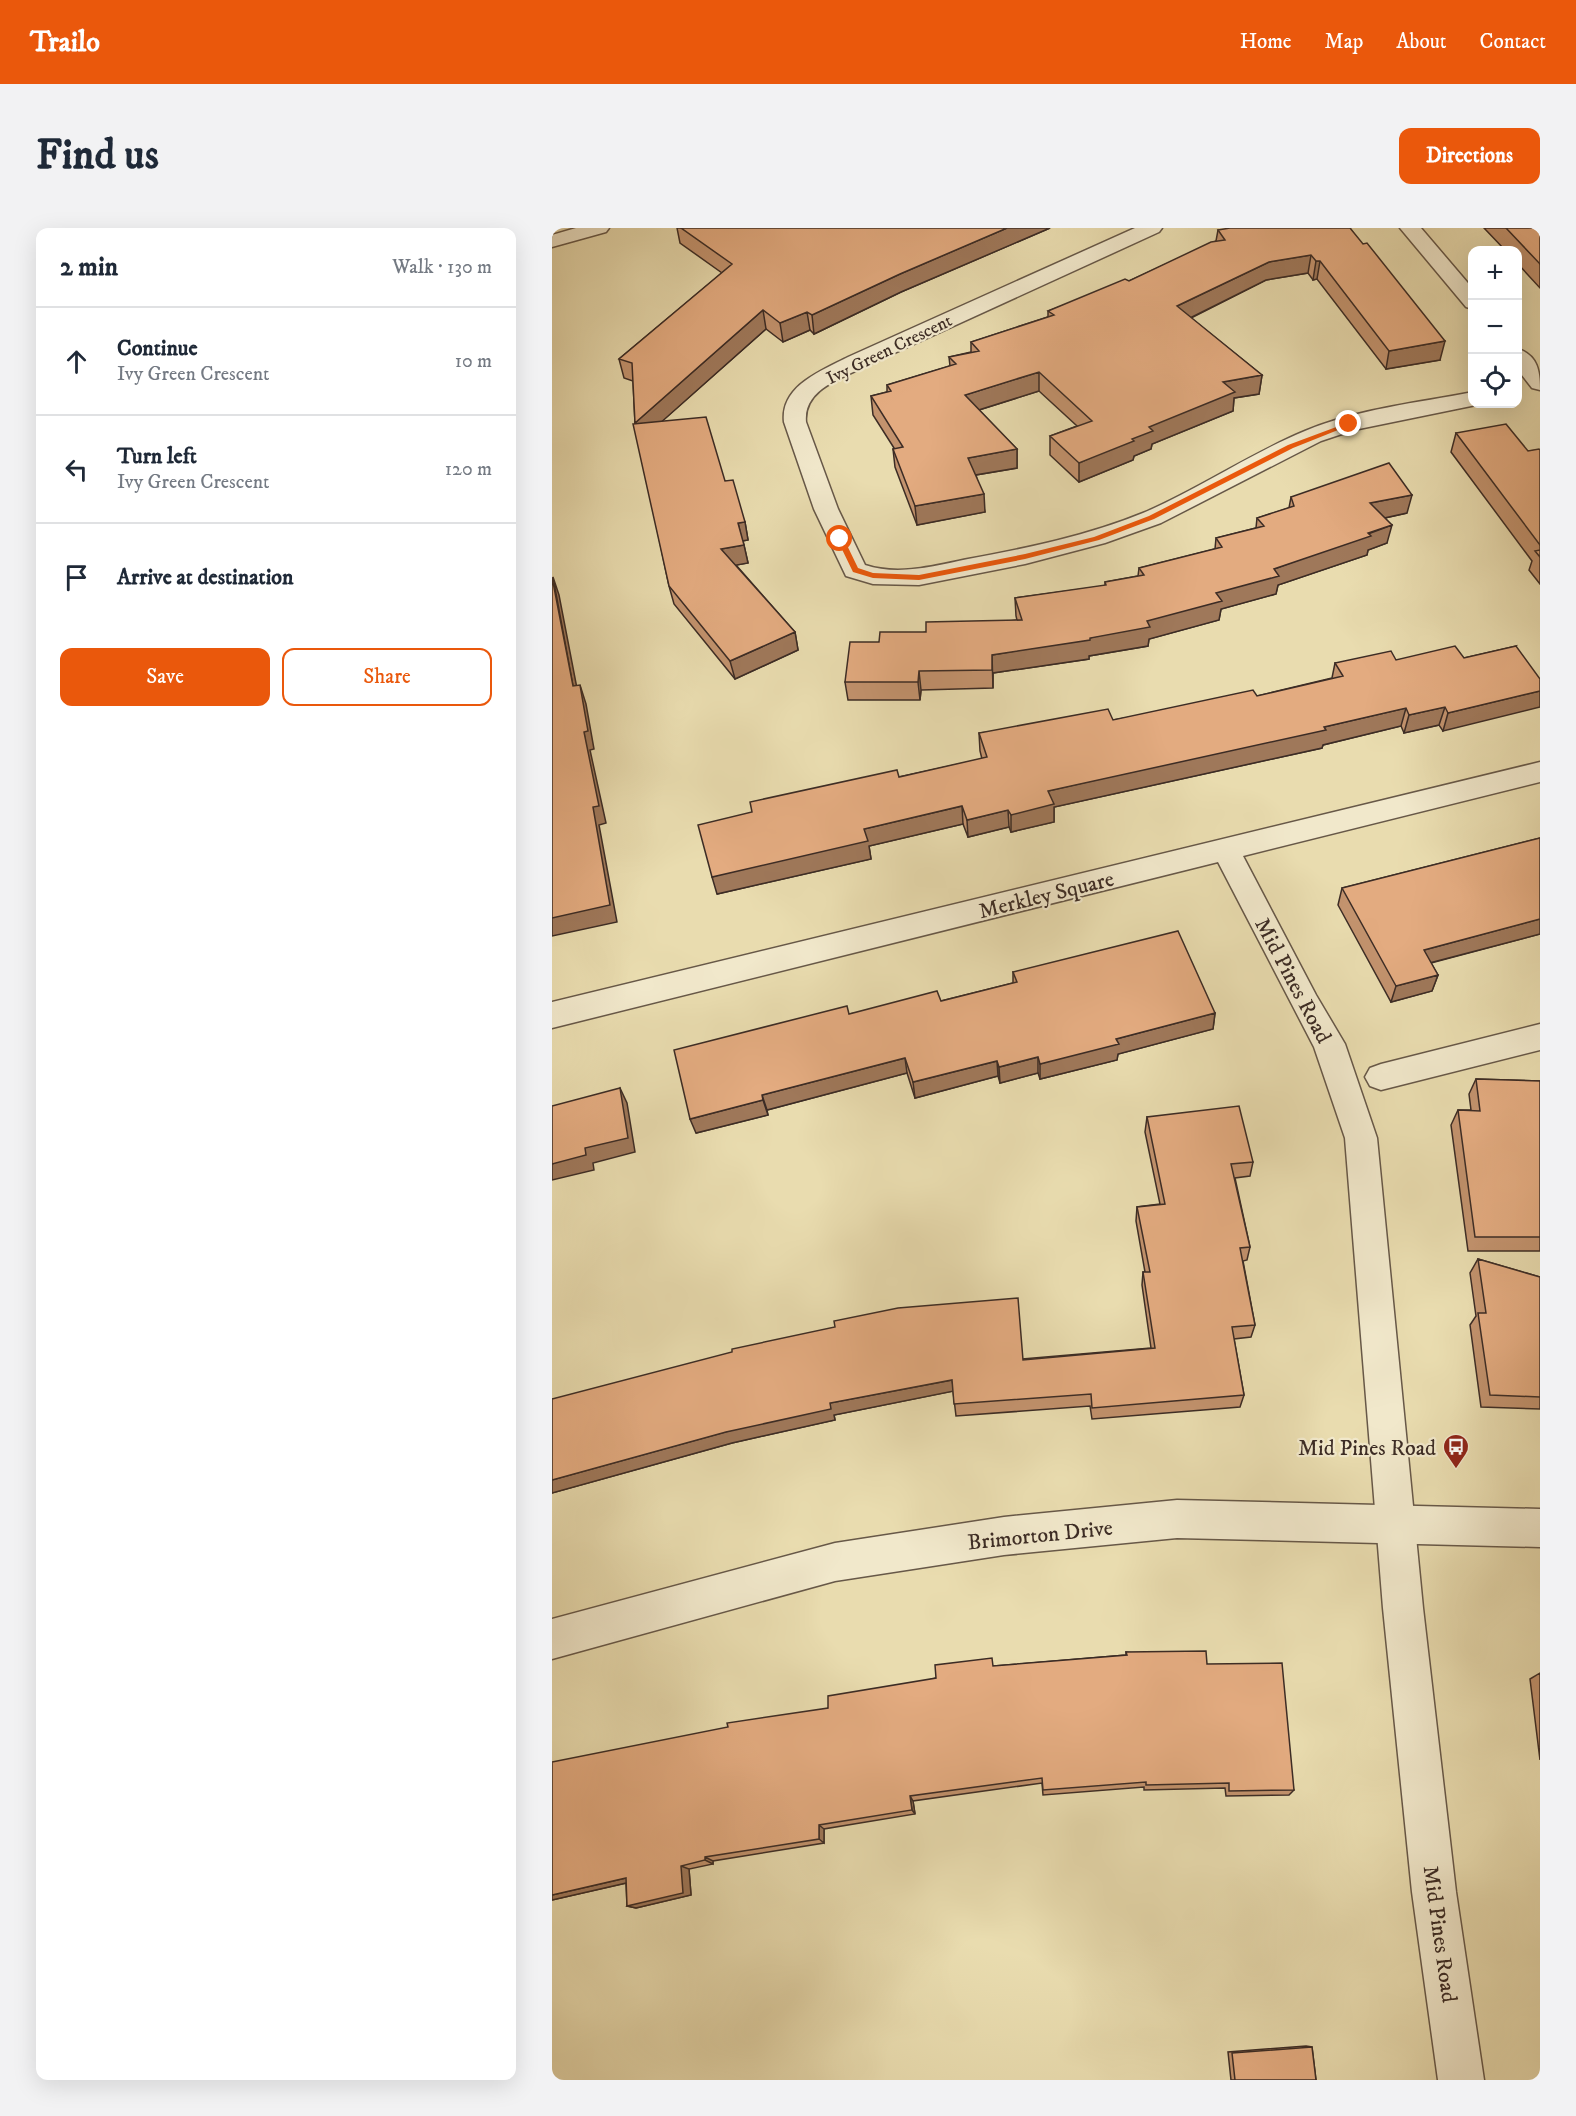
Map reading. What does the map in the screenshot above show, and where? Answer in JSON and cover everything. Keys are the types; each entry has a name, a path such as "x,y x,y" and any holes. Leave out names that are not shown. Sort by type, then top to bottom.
{"street":[{"path":"552,241 599,228"},
{"name":"Ivy Green Crescent","path":"1152,228 856,362 818,384 800,399 794,409 795,422 826,509 855,570 873,576 919,577 1025,556 1096,538 1152,518 1313,436 1349,424 1468,400"},
{"path":"1410,228 1470,300"},
{"path":"1522,361 1540,384 1522,389"},
{"name":"Merkley Square","path":"552,1015 1540,772"},
{"name":"Mid Pines Road","path":"1226,850 1305,1004 1329,1044 1361,1138 1396,1524 1434,1892 1461,2080"},
{"path":"1381,1077 1540,1037"},
{"name":"Brimorton Drive","path":"552,1639 706,1595 835,1562 1004,1536 1177,1519 1540,1528"}],"building":[{"path":"681,228 1007,228 812,315 807,312 780,323 763,310 635,423 632,363 619,359 732,264"},
{"path":"1230,228 1350,228 1363,244 1367,243 1445,341 1389,351 1320,261 1316,261 1311,255 1269,262 1177,306 1262,375 1223,382 1235,392 1149,427 1153,431 1079,463 1050,436 1092,421 1039,372 965,395 1017,449 968,458 984,494 915,506 893,449 903,447 871,396 891,391 887,385 956,364 949,357 979,351 971,342 1054,315 1048,311 1125,279 1129,281 1211,242 1225,240 1218,230"},
{"path":"1506,228 1540,228 1540,264"},
{"path":"706,417 725,481 733,480 745,522 738,523 744,545 721,549 795,632 730,661 669,586 633,424"},
{"path":"1506,424 1528,451 1540,450 1540,545 1456,433"},
{"path":"1389,463 1412,495 1370,503 1392,525 1368,533 1371,536 1274,569 1279,576 1216,593 1222,601 1147,621 1150,627 1090,638 1090,640 992,655 992,670 919,671 918,682 845,682 850,642 879,642 880,632 926,632 926,622 1022,620 1015,598 1106,585 1105,582 1144,575 1139,568 1222,547 1216,538 1264,526 1257,518 1294,506 1291,497"},
{"path":"552,577 573,686 580,685 588,731 584,732 599,806 593,807 610,905 552,918"},
{"path":"1455,646 1464,658 1516,646 1540,679 1540,691 1448,713 1445,707 1409,715 1406,708 1324,727 1326,730 1048,791 1054,804 1011,815 1008,810 967,820 962,806 864,829 868,841 712,877 698,825 752,812 750,802 897,770 899,777 987,757 979,733 1108,709 1113,720 1253,690 1257,696 1343,676 1335,663 1391,651 1396,660"},
{"path":"1540,838 1540,919 1424,950 1438,975 1396,986 1342,888"},
{"path":"1178,931 1215,1013 1116,1039 1119,1044 1040,1064 1038,1057 999,1067 997,1061 913,1082 905,1058 762,1095 763,1100 690,1119 674,1050 847,1006 849,1014 937,991 941,1001 1017,982 1013,972"},
{"path":"1476,1079 1540,1081 1540,1237 1475,1237 1458,1110 1480,1111"},
{"path":"620,1088 628,1138 585,1148 586,1155 552,1164 552,1106"},
{"path":"1239,1106 1253,1162 1231,1164 1250,1247 1240,1248 1255,1325 1232,1327 1244,1395 1092,1408 1091,1394 954,1404 952,1380 830,1403 831,1409 726,1432 552,1480 552,1399 732,1352 732,1349 835,1327 834,1321 898,1308 1018,1298 1023,1360 1155,1348 1143,1272 1150,1272 1137,1207 1165,1204 1147,1117"},
{"path":"1478,1259 1540,1277 1540,1397 1490,1395 1478,1313 1486,1313"},
{"path":"1206,1651 1207,1664 1282,1663 1294,1790 1229,1791 1229,1783 1146,1785 1146,1782 1043,1790 1042,1778 910,1796 912,1810 819,1825 819,1839 705,1857 705,1860 681,1866 683,1893 627,1906 626,1878 552,1895 552,1762 728,1727 727,1723 828,1708 828,1696 936,1678 935,1665 992,1658 993,1666 1127,1655 1126,1652"},
{"path":"1312,2047 1316,2080 1235,2080 1232,2053"}],"place":[{"name":"Mid Pines Road","path":"1456,1470"}],"route":[{"path":"840,539 855,570 873,576 919,577 1025,556 1096,538 1152,518 1313,436 1349,424"}]}
